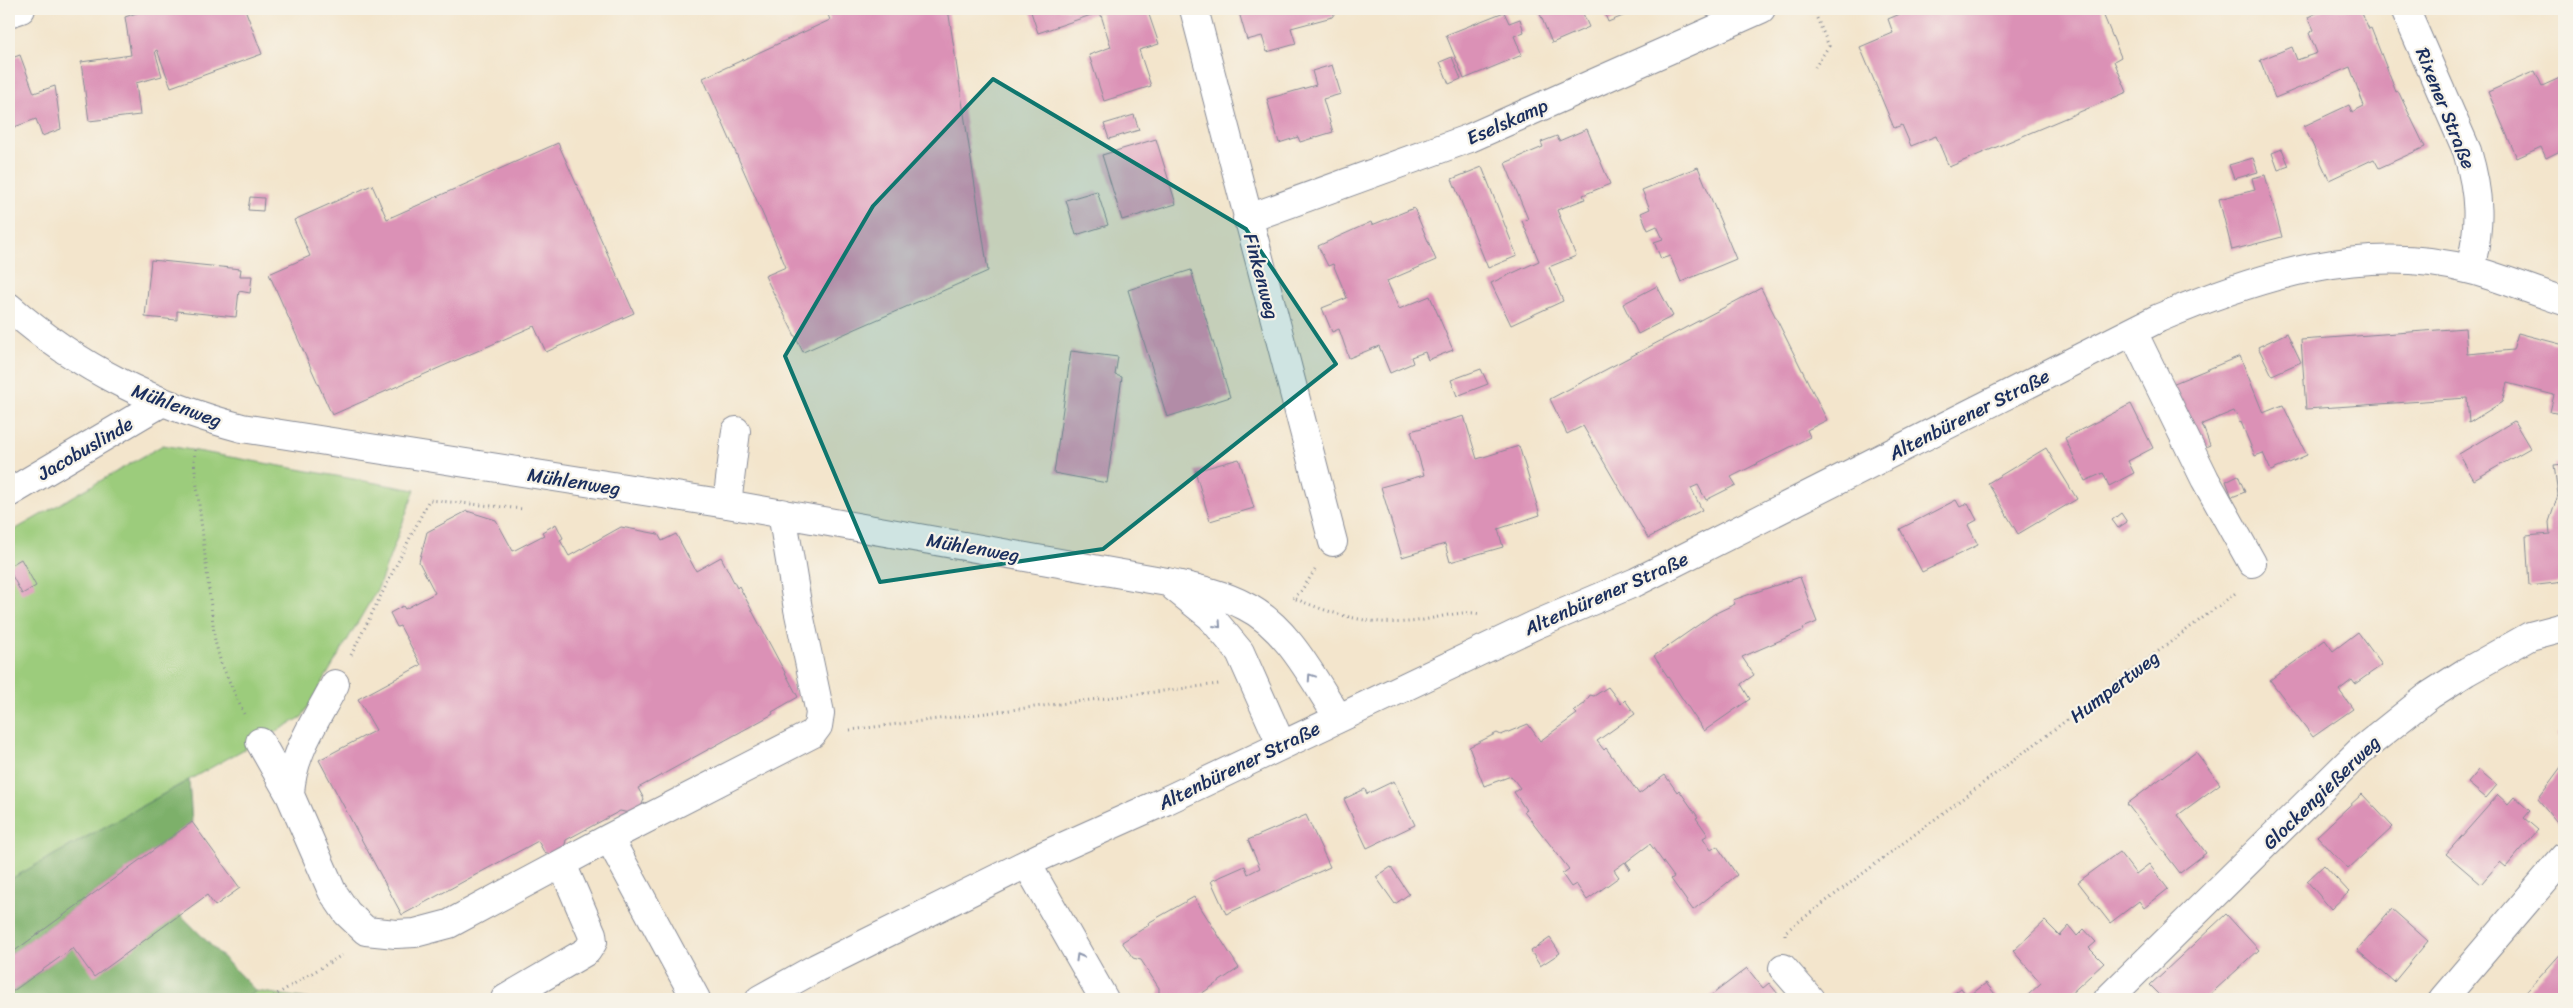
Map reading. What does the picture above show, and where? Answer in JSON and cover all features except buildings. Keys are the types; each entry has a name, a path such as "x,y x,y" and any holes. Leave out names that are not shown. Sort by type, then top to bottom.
{"street":[{"path":"9,13 21,9"},
{"name":"Finkenweg","path":"1194,9 1247,219 1333,542"},
{"name":"Eselskamp","path":"1247,219 1470,138 1761,9"},
{"name":"Rixener Straße","path":"2405,9 2467,152 2474,175 2479,216 2470,269"},
{"name":"Altenbürener Straße","path":"760,999 816,968 1027,864 1165,801 1535,624 1636,582 2133,332 2168,315 2240,286 2330,265 2397,259 2470,269 2564,301"},
{"name":"Mühlenweg","path":"9,307 72,357 110,379 161,403 202,418 242,428 547,478 727,504 1167,582 1230,599 1264,618 1279,632 1338,717"},
{"path":"2133,332 2205,479 2252,563"},
{"name":"Jacobuslinde","path":"9,493 161,403"},
{"path":"727,504 736,431"},
{"path":"260,742 290,795 332,891 358,925 366,931 380,933 415,933 449,924 610,838 812,734 818,726 820,713 798,609 782,514"},
{"name":"Mühlenweg","path":"1167,582 1210,616 1240,652 1282,744"},
{"name":"Glockengießerweg","path":"2108,999 2360,751 2430,695 2466,672 2530,636 2564,627"},
{"path":"290,795 290,776 300,750 335,684"},
{"path":"610,838 696,999"},
{"path":"2443,999 2564,857"},
{"path":"504,999 588,951 593,942 592,934 562,864"},
{"path":"1027,864 1104,999"},
{"path":"1783,968 1810,999"}],"path":[{"path":"1813,9 1829,46 1815,67"},
{"path":"202,418 194,461 215,641 221,663 236,698 260,742"},
{"path":"335,684 375,610 428,500 526,509"},
{"name":"Humpertweg","path":"1783,968 1786,932 2235,595 2252,563"},
{"path":"1284,594 1336,615 1370,621 1407,622 1475,613 1484,614"},
{"path":"812,734 1254,680"},
{"path":"269,999 380,933"}],"highlighted area":[{"path":"993,79 1246,229 1336,364 1103,549 880,582 785,356 873,206"}],"green space":[{"path":"163,445 415,490 378,588 302,717 9,880 9,533"},
{"path":"189,780 192,822 9,955 9,880"},
{"path":"180,914 256,991 245,999 9,999 9,994 73,948"},
{"path":"256,991 309,999 245,999"}]}
